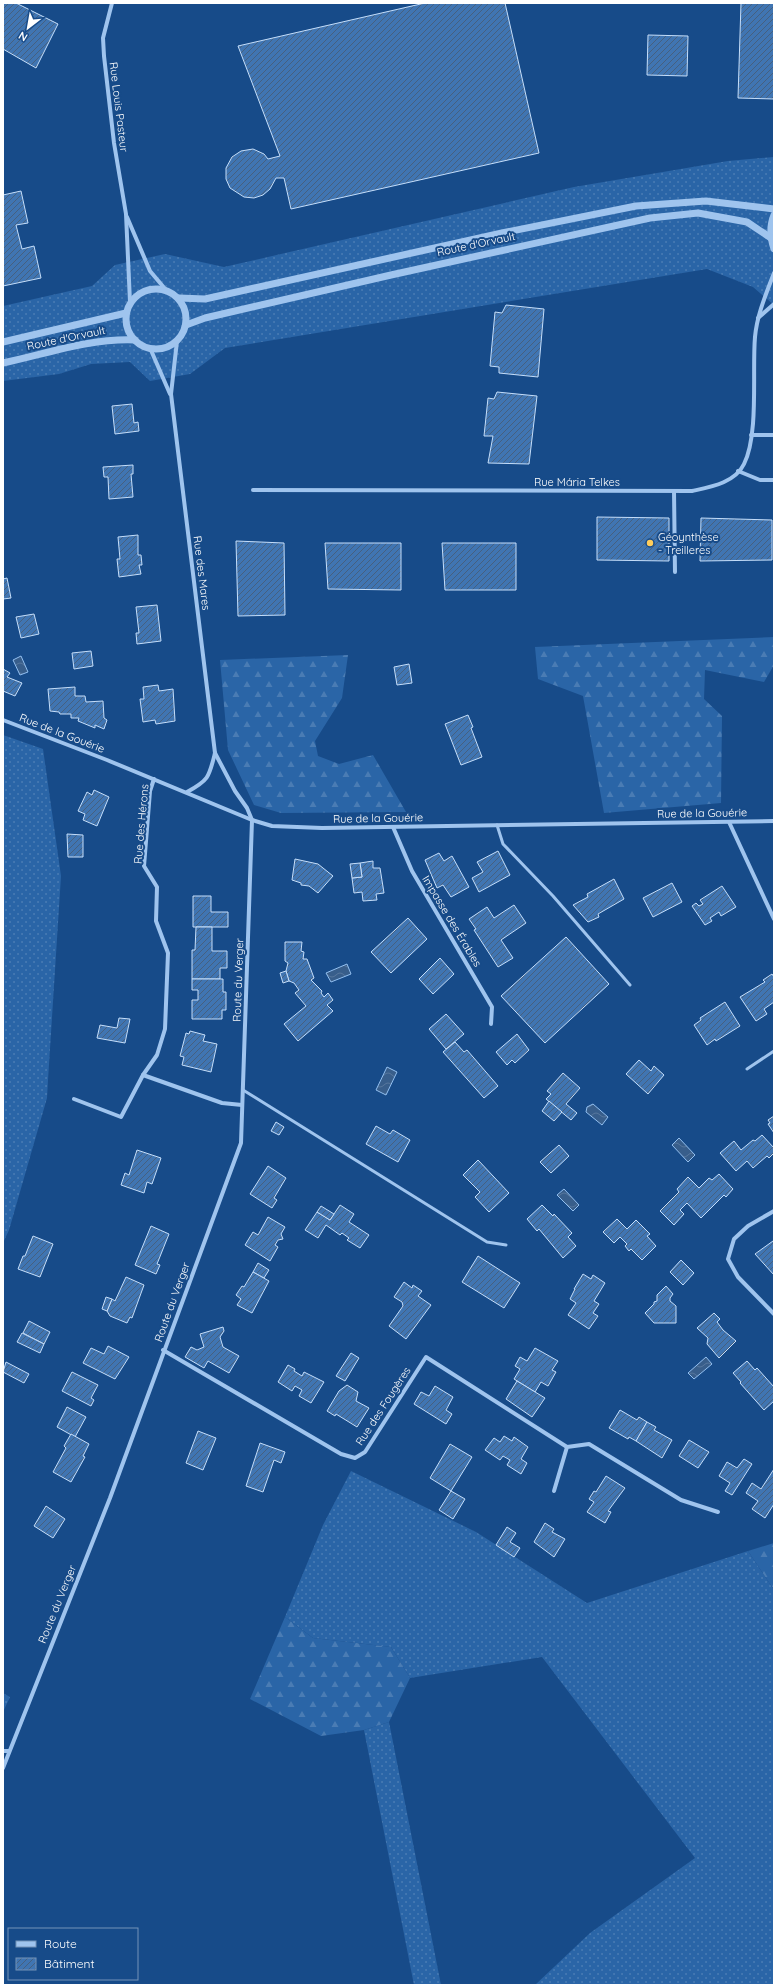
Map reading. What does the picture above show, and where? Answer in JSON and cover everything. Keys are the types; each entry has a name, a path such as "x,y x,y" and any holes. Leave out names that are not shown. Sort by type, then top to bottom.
{"street":[{"name":"Rue Louis Pasteur","path":"112,3 104,38 104,56 114,143 126,214 130,302"},
{"path":"179,298 186,311 186,326 177,341 164,348 150,348 135,340 127,325 126,313 130,302 140,293 149,289 166,290 179,298 205,299 502,233 636,206 706,201 774,209"},
{"name":"Route d'Orvault","path":"186,326 205,318 391,274 650,218 698,213 747,222 770,238"},
{"name":"Rue Louis Pasteur","path":"126,214 150,271 166,290"},
{"path":"774,215 770,228 770,238 774,249"},
{"name":"Rue Mária Telkes","path":"253,490 692,491 715,486 732,477 744,464 751,434 755,338 758,318 774,273"},
{"path":"758,318 774,304"},
{"name":"Route d'Orvault","path":"3,342 126,313"},
{"name":"Route d'Orvault","path":"3,363 91,343 115,339 135,340"},
{"name":"Rue des Mares","path":"177,341 171,394 215,753 235,791 247,808 252,820"},
{"name":"Rue des Mares","path":"150,348 171,394"},
{"path":"751,434 774,436"},
{"path":"738,471 760,480 774,480"},
{"path":"674,491 675,572"},
{"name":"Rue de la Gouérie","path":"3,720 187,792 252,820 272,826 393,827 774,821"},
{"name":"Rue des Mares","path":"187,792 204,783 210,772 215,753"},
{"name":"Rue des Hérons","path":"74,1099 121,1117 143,1075 157,1055 165,1029 168,953 156,921 157,887 144,866 150,791 154,779"},
{"name":"Route du Verger","path":"3,1768 110,1498 163,1350 241,1143 252,820"},
{"path":"729,822 774,919"},
{"name":"Impasse des Érables","path":"393,827 412,872 492,1007 491,1024"},
{"path":"143,1075 222,1103 242,1105"},
{"path":"774,1211 748,1226 734,1239 728,1259 738,1277 774,1314"},
{"name":"Rue des Fougères","path":"163,1350 341,1454 355,1458 365,1452 426,1357 567,1447"},
{"path":"554,1491 567,1447 589,1444 680,1500 718,1512"},
{"path":"3,1751 9,1751"}],"lane":[{"path":"497,825 504,844 553,896 630,985"},
{"path":"747,1069 774,1051"},
{"path":"243,1090 487,1242 506,1245"}],"green space":[{"path":"774,157 774,305 753,287 707,269 225,348 190,374 150,381 130,362 91,364 59,374 3,381 3,306 92,286 115,265 165,254 224,267 574,187 728,161"},
{"path":"774,637 774,665 764,682 705,670 704,699 722,716 721,803 604,813 583,696 538,679 535,647"},
{"path":"348,655 342,698 315,741 318,756 339,764 373,755 406,812 281,813 254,805 228,750 220,660"},
{"path":"3,735 43,749 61,876 47,1098 9,1230 3,1243"},
{"path":"351,1471 476,1532 587,1603 748,1551 774,1590 774,1985 535,1985 590,1933 695,1858 542,1657 410,1678 391,1647 313,1638 285,1617 323,1525"},
{"path":"774,1543 774,1590 748,1551"},
{"path":"285,1617 313,1638 391,1647 410,1678 389,1722 364,1730 321,1736 250,1699"},
{"path":"3,1693 10,1697 3,1712"},
{"path":"389,1722 441,1985 414,1985 364,1730"}],"water":[{"path":"21,656 28,672 20,675 13,660"},
{"path":"347,964 351,974 331,982 326,973"},
{"path":"387,1067 397,1072 386,1095 376,1090"},
{"path":"593,1104 608,1117 602,1125 586,1112 587,1107"},
{"path":"679,1138 695,1155 688,1162 672,1145"},
{"path":"564,1189 579,1205 573,1211 557,1195"},
{"path":"706,1357 712,1364 694,1379 688,1373"}],"building":[{"path":"3,3 16,3 58,24 36,68 3,49"},
{"path":"425,3 505,3 539,153 291,209 284,178 276,178 270,189 263,195 254,198 244,197 230,188 226,179 226,168 232,157 241,151 253,149 264,154 268,159 280,156 238,46"},
{"path":"741,3 774,3 774,99 738,98"},
{"path":"648,35 688,36 687,76 647,75"},
{"path":"21,191 28,223 16,225 22,249 34,246 41,278 3,286 3,195"},
{"path":"506,305 544,309 538,377 499,373 499,367 490,366 495,312 502,313"},
{"path":"497,392 537,396 529,464 488,463 493,436 484,436 488,398 494,399"},
{"path":"132,404 134,423 138,422 139,431 115,434 112,406"},
{"path":"133,465 133,474 131,474 133,497 109,499 108,477 104,477 103,467"},
{"path":"597,517 669,518 669,561 597,560"},
{"path":"701,518 772,520 772,560 700,561"},
{"path":"138,535 138,555 141,555 142,565 139,565 141,574 119,577 117,559 120,559 118,537"},
{"path":"236,541 284,543 285,615 238,616"},
{"path":"325,543 401,543 401,590 328,589"},
{"path":"442,543 516,543 516,590 445,590"},
{"path":"7,578 11,598 3,599 3,579"},
{"path":"157,605 161,641 137,644 136,633 139,633 136,607"},
{"path":"34,614 39,634 21,638 16,617"},
{"path":"91,651 93,666 74,669 72,653"},
{"path":"409,664 412,683 397,685 394,667"},
{"path":"3,669 10,673 7,677 22,683 15,696 3,691"},
{"path":"158,685 159,691 173,689 175,721 156,724 155,720 143,722 140,699 144,699 143,687"},
{"path":"75,687 75,696 85,696 86,702 103,701 104,718 107,720 104,729 95,725 95,728 78,721 79,718 71,718 71,714 60,714 59,712 50,711 48,689"},
{"path":"468,715 473,727 471,728 482,757 461,765 445,724"},
{"path":"94,790 109,797 97,826 83,820 85,814 78,811 87,792 92,795"},
{"path":"67,834 83,835 83,857 68,857"},
{"path":"498,851 510,875 479,892 472,878 483,872 477,862"},
{"path":"439,853 444,861 452,856 469,887 451,897 443,885 437,888 425,860"},
{"path":"295,859 318,864 333,876 318,893 309,886 301,885 301,883 292,880"},
{"path":"373,861 373,868 380,868 384,893 376,894 377,900 363,901 362,892 354,893 352,878 362,877 360,863"},
{"path":"360,863 362,877 352,878 350,864"},
{"path":"614,879 624,899 598,914 599,917 588,922 573,905 588,897 587,894"},
{"path":"672,883 682,902 653,917 643,898"},
{"path":"722,886 736,907 721,916 719,912 710,918 712,921 705,925 692,906 696,903 699,906 703,904 700,900"},
{"path":"193,896 211,896 211,912 228,912 228,927 193,927"},
{"path":"514,905 526,923 501,940 513,958 498,967 474,930 476,929 469,919 487,907 494,918"},
{"path":"408,918 427,939 391,973 371,952"},
{"path":"196,927 212,927 212,951 227,951 227,968 220,968 220,979 192,979 192,950 195,950"},
{"path":"566,937 609,984 545,1043 501,996"},
{"path":"285,942 302,942 301,951 304,952 303,959 307,959 314,978 311,980 322,991 321,993 324,997 328,993 333,1000 327,1005 333,1011 298,1041 284,1024 306,1006 295,993 299,990 294,983 289,981 286,971 288,963 285,961"},
{"path":"440,958 454,974 433,994 419,979"},
{"path":"286,971 289,981 283,983 280,973"},
{"path":"772,974 774,977 774,1002 764,1009 767,1014 756,1021 740,997 765,982 763,980"},
{"path":"192,979 223,979 223,992 226,992 226,1010 222,1010 222,1019 192,1019 192,1000 198,1000 198,990 192,990"},
{"path":"725,1002 740,1026 716,1041 715,1039 707,1045 694,1025 701,1020 700,1018"},
{"path":"446,1014 464,1034 446,1049 429,1029"},
{"path":"119,1018 130,1019 125,1043 97,1038 100,1025 117,1028"},
{"path":"190,1031 205,1035 203,1041 217,1044 211,1072 182,1065 184,1057 180,1056 186,1033 189,1034"},
{"path":"517,1034 529,1050 515,1063 512,1060 507,1065 496,1052"},
{"path":"455,1042 464,1052 467,1050 498,1086 484,1098 443,1052"},
{"path":"639,1060 651,1071 654,1066 664,1075 648,1094 626,1074"},
{"path":"563,1073 580,1088 566,1104 577,1113 571,1120 546,1099 551,1094 547,1091"},
{"path":"549,1101 562,1112 554,1121 542,1111"},
{"path":"774,1116 774,1133 768,1124 770,1123 768,1120"},
{"path":"276,1122 284,1127 279,1135 271,1131"},
{"path":"376,1126 390,1134 393,1130 410,1140 398,1162 366,1144"},
{"path":"762,1135 774,1148 774,1153 769,1158 767,1156 753,1168 747,1161 736,1171 720,1153 734,1141 741,1150"},
{"path":"559,1145 569,1156 551,1173 540,1162"},
{"path":"137,1150 161,1158 152,1184 147,1182 144,1193 121,1185 125,1173 129,1175"},
{"path":"478,1160 509,1193 489,1212 475,1197 480,1192 463,1175"},
{"path":"268,1166 286,1178 274,1198 277,1200 272,1208 250,1194"},
{"path":"719,1174 733,1189 726,1197 724,1195 701,1218 687,1203 680,1210 684,1214 674,1225 660,1211 679,1192 677,1189 688,1177 699,1188 709,1178 712,1180"},
{"path":"340,1205 354,1214 349,1222 369,1235 360,1248 347,1240 349,1238 342,1233 340,1235 326,1225 318,1238 305,1230 317,1212 330,1220"},
{"path":"542,1205 553,1216 554,1214 572,1233 568,1237 576,1246 563,1258 539,1229 537,1231 527,1219"},
{"path":"321,1206 334,1214 330,1220 317,1212"},
{"path":"268,1217 285,1227 281,1234 283,1239 278,1240 275,1245 278,1247 270,1261 245,1245 253,1232 258,1235"},
{"path":"617,1219 627,1229 636,1220 650,1234 647,1236 656,1246 642,1260 631,1249 629,1251 625,1246 627,1244 620,1237 614,1243 603,1232"},
{"path":"151,1226 169,1234 157,1264 160,1265 156,1274 135,1265"},
{"path":"33,1236 53,1244 40,1277 18,1269"},
{"path":"773,1241 774,1242 774,1275 755,1254"},
{"path":"478,1256 520,1283 504,1308 462,1282"},
{"path":"681,1260 694,1273 683,1285 670,1272"},
{"path":"258,1263 269,1270 264,1278 253,1272"},
{"path":"253,1272 269,1281 252,1313 237,1305 241,1299 236,1295 242,1286 244,1287"},
{"path":"583,1274 591,1279 593,1275 605,1283 594,1301 599,1304 593,1313 598,1316 589,1329 568,1315 576,1303 570,1299"},
{"path":"126,1277 144,1285 132,1318 130,1317 127,1323 110,1316 107,1311 112,1299 115,1301"},
{"path":"404,1282 412,1288 413,1285 422,1291 418,1296 431,1305 406,1339 389,1326 403,1306 402,1302 394,1297"},
{"path":"666,1286 673,1294 670,1301 676,1306 676,1323 654,1323 645,1313 654,1304 654,1302 657,1301 657,1295"},
{"path":"106,1297 112,1299 107,1311 102,1309"},
{"path":"714,1313 720,1319 717,1322 723,1330 736,1341 719,1358 707,1344 708,1338 697,1328"},
{"path":"29,1321 50,1332 44,1344 23,1333"},
{"path":"223,1327 224,1331 220,1337 223,1347 239,1356 229,1373 208,1361 204,1368 185,1357 191,1347 197,1350 204,1347 200,1334"},
{"path":"22,1333 44,1344 40,1353 17,1342"},
{"path":"108,1346 129,1357 115,1379 83,1363 91,1348 104,1354"},
{"path":"535,1348 558,1361 552,1370 556,1372 548,1386 541,1382 535,1392 514,1379 520,1369 515,1366 520,1357 527,1361"},
{"path":"351,1353 359,1358 345,1381 336,1376"},
{"path":"747,1361 755,1370 757,1368 774,1387 774,1401 764,1410 733,1373"},
{"path":"6,1362 29,1374 24,1383 3,1372"},
{"path":"288,1365 302,1376 304,1372 324,1382 311,1403 299,1396 302,1390 295,1386 292,1391 278,1382"},
{"path":"72,1372 98,1385 91,1398 94,1400 91,1406 62,1391"},
{"path":"517,1381 545,1398 532,1417 506,1399"},
{"path":"347,1385 358,1392 356,1401 369,1408 357,1427 336,1414 335,1416 327,1411 339,1391"},
{"path":"435,1386 453,1397 446,1410 452,1414 446,1424 414,1404 421,1392 429,1396"},
{"path":"67,1407 86,1417 75,1437 57,1427"},
{"path":"620,1410 637,1420 639,1417 647,1422 636,1441 629,1437 628,1439 609,1428"},
{"path":"647,1422 656,1427 654,1430 672,1440 662,1458 636,1441"},
{"path":"198,1431 216,1438 203,1470 186,1463"},
{"path":"71,1434 89,1444 83,1456 85,1457 71,1482 53,1472 66,1448 64,1446"},
{"path":"504,1436 512,1441 514,1437 528,1447 521,1459 527,1463 521,1474 507,1465 510,1460 503,1456 500,1460 485,1450 494,1438 500,1442"},
{"path":"689,1440 709,1452 698,1468 679,1456"},
{"path":"260,1443 285,1452 281,1463 274,1460 263,1492 246,1486"},
{"path":"450,1444 472,1457 451,1491 430,1478"},
{"path":"744,1459 752,1464 732,1495 725,1491 730,1483 719,1476 727,1462 737,1468"},
{"path":"774,1469 774,1504 765,1518 752,1509 758,1501 746,1493 752,1483 761,1489"},
{"path":"606,1476 625,1488 608,1511 611,1512 605,1523 587,1512 594,1502 589,1499 594,1491 596,1492"},
{"path":"451,1491 465,1499 453,1519 439,1510"},
{"path":"46,1506 65,1519 53,1538 34,1526"},
{"path":"545,1523 554,1529 552,1532 565,1539 554,1557 534,1542"},
{"path":"507,1527 516,1533 510,1542 520,1548 514,1557 496,1545"}],"place":[{"name":"Géoynthèse - Treilleres","path":"650,543"}]}
